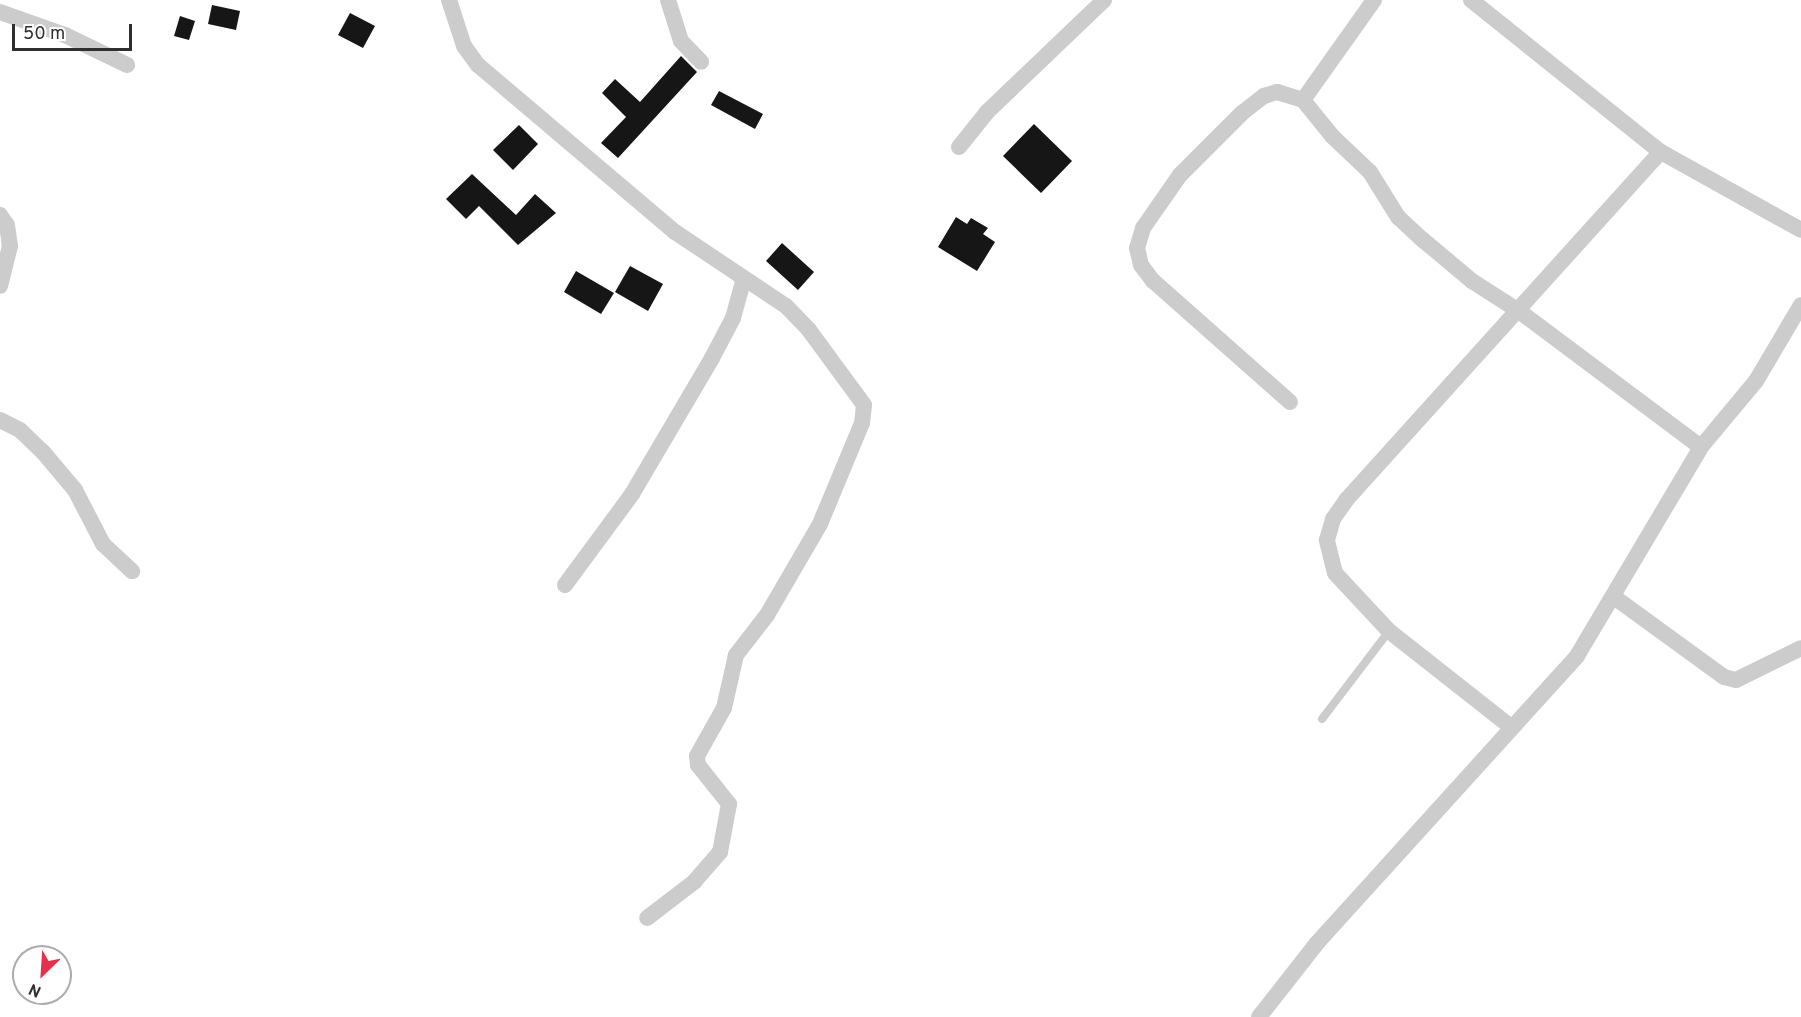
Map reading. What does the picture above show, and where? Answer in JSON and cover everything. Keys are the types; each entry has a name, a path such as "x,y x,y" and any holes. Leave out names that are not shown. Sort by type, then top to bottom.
{"street":[{"path":"449,0 464,46 478,65 615,185 675,232 786,306 809,330 864,405 862,423 820,524 767,615 736,655 724,708 698,756 698,765 729,804 720,852 694,882 647,918"},
{"path":"668,0 681,41 701,62"},
{"path":"959,147 987,112 1104,0"},
{"path":"1303,100 1374,0"},
{"path":"1472,0 1661,152 1801,230"},
{"path":"0,12 65,35 126,65"},
{"path":"1290,402 1153,281 1141,265 1137,248 1143,228 1174,182 1242,112 1264,96 1277,92 1303,100 1332,136 1370,172 1398,217 1472,281 1519,310 1701,447"},
{"path":"1511,727 1389,631 1335,573 1327,540 1333,519 1347,499 1661,152"},
{"path":"0,215 6,225 10,246 0,286"},
{"path":"565,585 632,494 712,358 733,318 744,278"},
{"path":"1259,1017 1317,943 1578,656 1701,447 1756,381 1801,305"},
{"path":"0,420 20,430 44,452 75,490 103,544 132,571"},
{"path":"1614,597 1724,677 1736,680 1801,648"}],"lane":[{"path":"1322,719 1389,631"}],"building":[{"path":"212,5 240,11 236,30 208,24"},
{"path":"350,13 375,26 363,48 338,35"},
{"path":"180,16 195,21 189,40 174,36"},
{"path":"681,56 697,72 618,158 601,143 626,117 602,93 615,79 640,102"},
{"path":"719,91 763,114 755,129 711,105"},
{"path":"1034,124 1072,161 1041,193 1003,156"},
{"path":"519,125 538,144 513,170 493,150"},
{"path":"472,174 516,215 535,194 556,213 518,245 479,206 466,219 446,199"},
{"path":"956,217 967,224 971,218 988,228 983,234 995,242 977,271 938,247"},
{"path":"782,243 814,272 798,290 766,261"},
{"path":"630,266 663,284 648,311 615,292"},
{"path":"576,271 614,293 601,314 564,292"}]}
